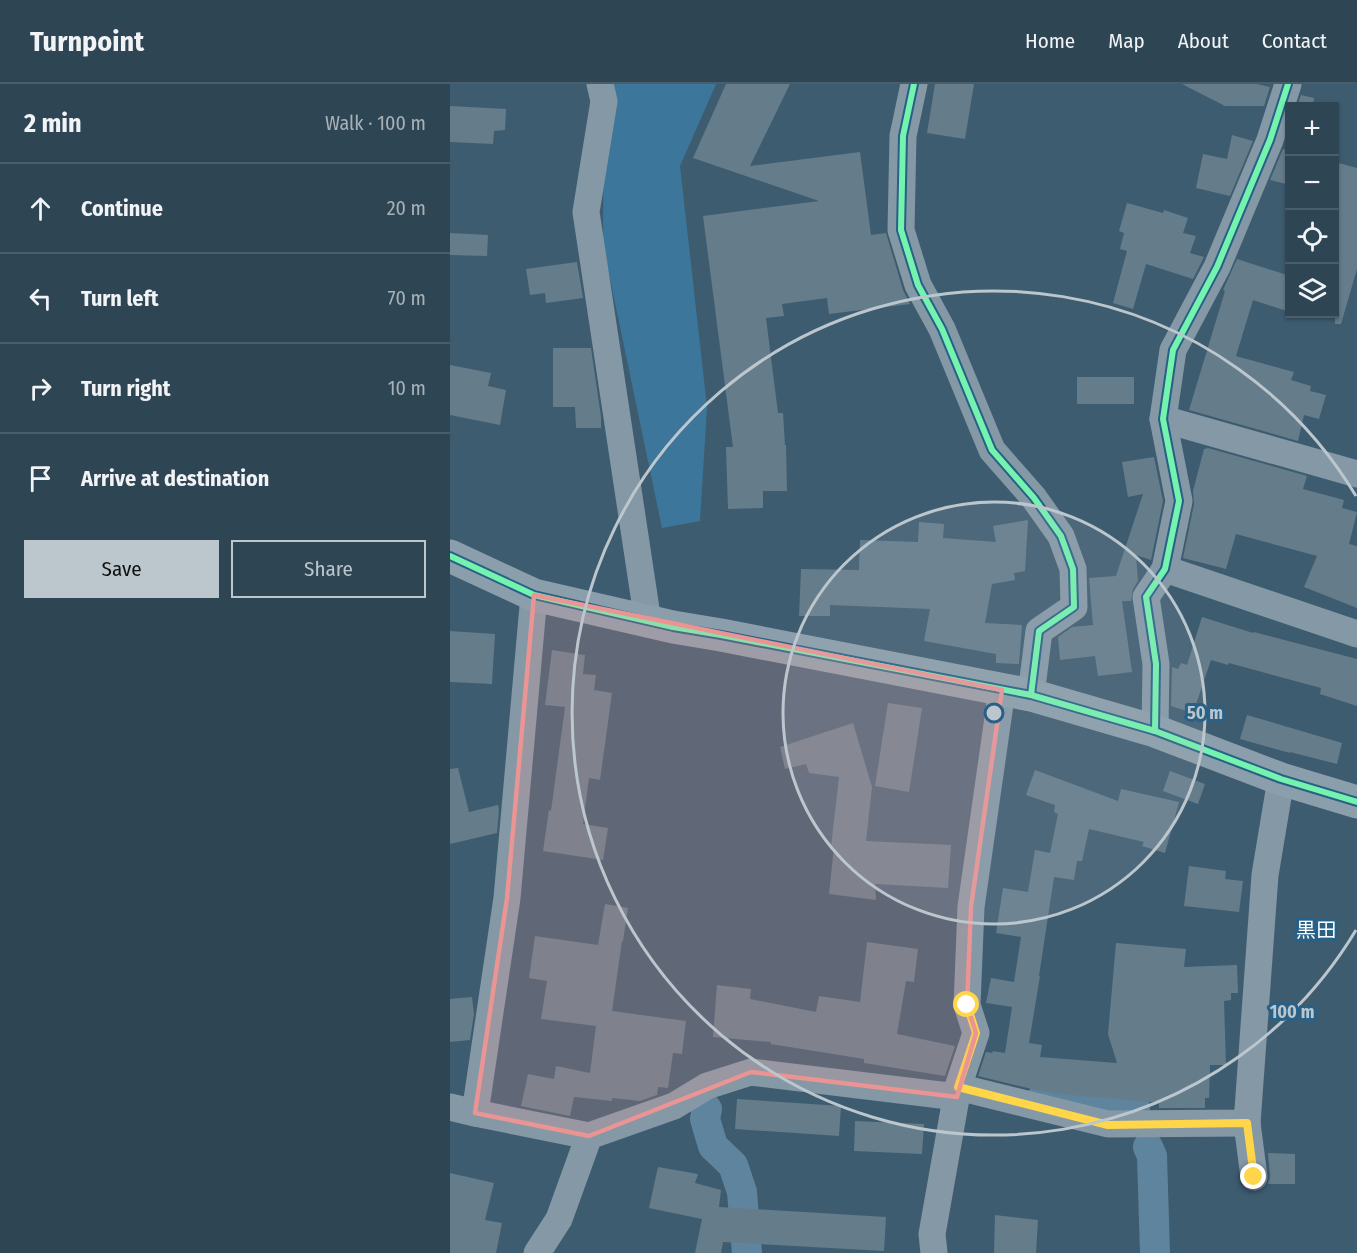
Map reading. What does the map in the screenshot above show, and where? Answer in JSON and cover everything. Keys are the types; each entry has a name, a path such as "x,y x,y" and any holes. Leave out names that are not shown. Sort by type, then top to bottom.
{"street":[{"path":"600,84 604,101 586,212 648,622"},
{"path":"914,84 903,136 901,230 918,285 942,329 992,450 1035,498 1061,536 1073,569 1074,607 1039,632 1016,693 971,907 967,1005 976,1033 957,1092 932,1234 934,1253"},
{"path":"1155,731 1156,664 1146,597 1165,569 1179,501 1163,419 1173,350 1217,267 1270,140 1288,84"},
{"path":"1163,419 1357,474"},
{"path":"450,556 534,595 648,622 1016,693 1155,731 1281,778 1356,798"},
{"path":"1165,569 1357,634"},
{"path":"534,595 507,898 462,1110 589,1136 674,1106 706,1086 751,1072 957,1092 1108,1125 1247,1123"},
{"path":"1254,1177 1247,1123 1266,875 1281,778"},
{"path":"537,1253 559,1219 589,1136"}],"highlighted area":[{"path":"534,595 1002,690 971,907 967,1005 976,1033 957,1097 751,1072 589,1136 475,1113 507,898"}],"shaded area":[{"path":"604,84 716,84 680,166 707,407 700,521 662,528 603,245"}],"building":[{"path":"726,84 790,84 750,166 860,152 871,235 886,233 903,290 910,304 829,314 827,298 782,304 784,316 766,318 778,413 783,413 787,491 763,491 763,508 728,509 726,447 733,447 703,216 819,201 693,158"},
{"path":"935,84 974,84 965,139 927,133"},
{"path":"1182,84 1257,84 1270,87 1264,106 1225,106"},
{"path":"1301,95 1314,98 1314,102 1298,102"},
{"path":"450,106 506,109 505,130 494,131 493,144 450,142"},
{"path":"1232,135 1253,141 1230,196 1196,188 1203,154 1227,159"},
{"path":"1283,149 1285,149 1285,184 1270,180"},
{"path":"1339,163 1357,168 1357,269 1341,324 1335,324 1335,318 1339,318"},
{"path":"1127,203 1163,213 1164,210 1188,218 1183,233 1196,236 1190,253 1204,257 1193,279 1146,264 1133,309 1113,303 1127,251 1120,249 1124,233 1119,231"},
{"path":"450,233 488,235 487,256 450,255"},
{"path":"1237,259 1285,274 1285,310 1253,300 1236,356 1294,372 1291,380 1311,386 1310,391 1326,395 1319,419 1304,415 1298,441 1189,410 1225,291 1223,290"},
{"path":"577,262 583,298 546,303 545,293 530,295 526,269"},
{"path":"553,348 591,348 601,428 576,428 575,407 553,407"},
{"path":"450,365 491,373 488,386 506,390 500,425 450,415"},
{"path":"1077,377 1134,377 1134,404 1077,404"},
{"path":"1208,448 1307,476 1303,489 1344,500 1342,508 1357,512 1349,544 1357,546 1357,608 1304,587 1317,556 1236,534 1226,569 1183,558 1194,504 1193,491 1204,449"},
{"path":"1154,457 1163,501 1151,560 1136,555 1138,581 1133,589 1131,601 1122,601 1132,672 1098,676 1095,656 1060,660 1058,637 1072,627 1093,625 1089,578 1116,576 1143,494 1128,497 1122,462"},
{"path":"1028,520 1025,571 1014,573 1015,580 992,584 985,623 1022,625 1019,664 996,663 996,654 924,641 930,609 830,605 830,616 799,616 801,569 859,570 860,540 918,542 919,522 944,524 943,538 996,542 993,526"},
{"path":"1202,617 1253,633 1357,659 1357,706 1320,694 1321,688 1211,660 1193,713 1171,706 1172,667 1178,669 1181,663 1187,665"},
{"path":"450,631 495,634 492,684 450,682"},
{"path":"552,650 585,655 583,674 596,675 594,690 612,693 600,780 589,778 583,824 608,828 603,860 543,851 549,810 551,811 565,707 545,705"},
{"path":"888,703 922,708 909,792 875,786"},
{"path":"1247,715 1342,743 1337,764 1240,739"},
{"path":"853,723 872,787 866,841 951,845 948,888 875,884 876,900 829,894 834,847 831,847 839,777 809,773 806,764 785,769 780,747"},
{"path":"458,768 469,812 498,805 497,833 450,844 450,769"},
{"path":"1035,770 1118,801 1121,789 1179,802 1165,853 1142,846 1144,842 1089,829 1082,861 1077,861 1074,880 1054,877 1029,1043 1042,1045 1040,1057 1117,1063 1108,1034 1116,943 1186,949 1184,967 1237,965 1238,993 1231,993 1231,1000 1224,1001 1226,1065 1210,1065 1209,1098 1205,1098 1205,1108 1159,1108 1159,1103 1061,1094 978,1076 986,1052 1005,1053 1012,1007 986,1003 991,978 1014,982 1021,937 996,933 1003,888 1028,892 1035,850 1050,853 1058,814 1054,812 1055,805 1026,795"},
{"path":"1170,771 1205,784 1198,804 1163,791"},
{"path":"1189,866 1226,871 1225,879 1243,881 1239,912 1184,906"},
{"path":"605,904 628,908 612,1011 686,1021 682,1054 673,1053 668,1088 658,1087 657,1095 640,1101 574,1097 570,1116 521,1106 528,1074 554,1079 556,1066 590,1073 596,1026 541,1019 547,981 529,978 535,936 598,945"},
{"path":"867,942 918,949 914,982 906,981 897,1034 955,1046 945,1076 864,1063 864,1059 771,1044 771,1042 713,1037 717,985 751,989 750,999 816,1012 819,996 860,1002"},
{"path":"472,997 474,1014 470,1040 450,1042 450,999"},
{"path":"737,1099 841,1106 839,1136 735,1129"},
{"path":"855,1121 924,1124 922,1154 854,1151"},
{"path":"1268,1153 1295,1154 1295,1184 1268,1184 1270,1176"},
{"path":"658,1167 698,1174 695,1183 721,1190 719,1207 886,1217 884,1251 723,1242 721,1253 695,1253 702,1219 649,1208"},
{"path":"450,1173 494,1183 485,1220 502,1223 496,1253 450,1253"},
{"path":"995,1215 1038,1220 1036,1253 994,1253"}],"waterway":[{"path":"1042,1098 1135,1108"},
{"path":"707,1109 705,1119 713,1146 733,1165 742,1192 747,1253"},
{"path":"1148,1147 1152,1156 1155,1253"}],"cycle path":[{"path":"914,84 903,136 901,230 918,285 942,329 992,450 1034,498 1061,536 1073,569 1074,607 1039,631 1031,695"},
{"path":"1155,731 1156,664 1146,597 1165,569 1179,501 1163,419 1173,350 1217,267 1270,140 1288,84"},
{"path":"450,556 534,595 673,627 1031,695 1155,731 1281,779 1357,802"}],"district":[{"name":"黒田","path":"1316,930"}],"route":[{"path":"967,1005 976,1033 958,1087 1108,1125 1247,1123 1254,1177"}]}
